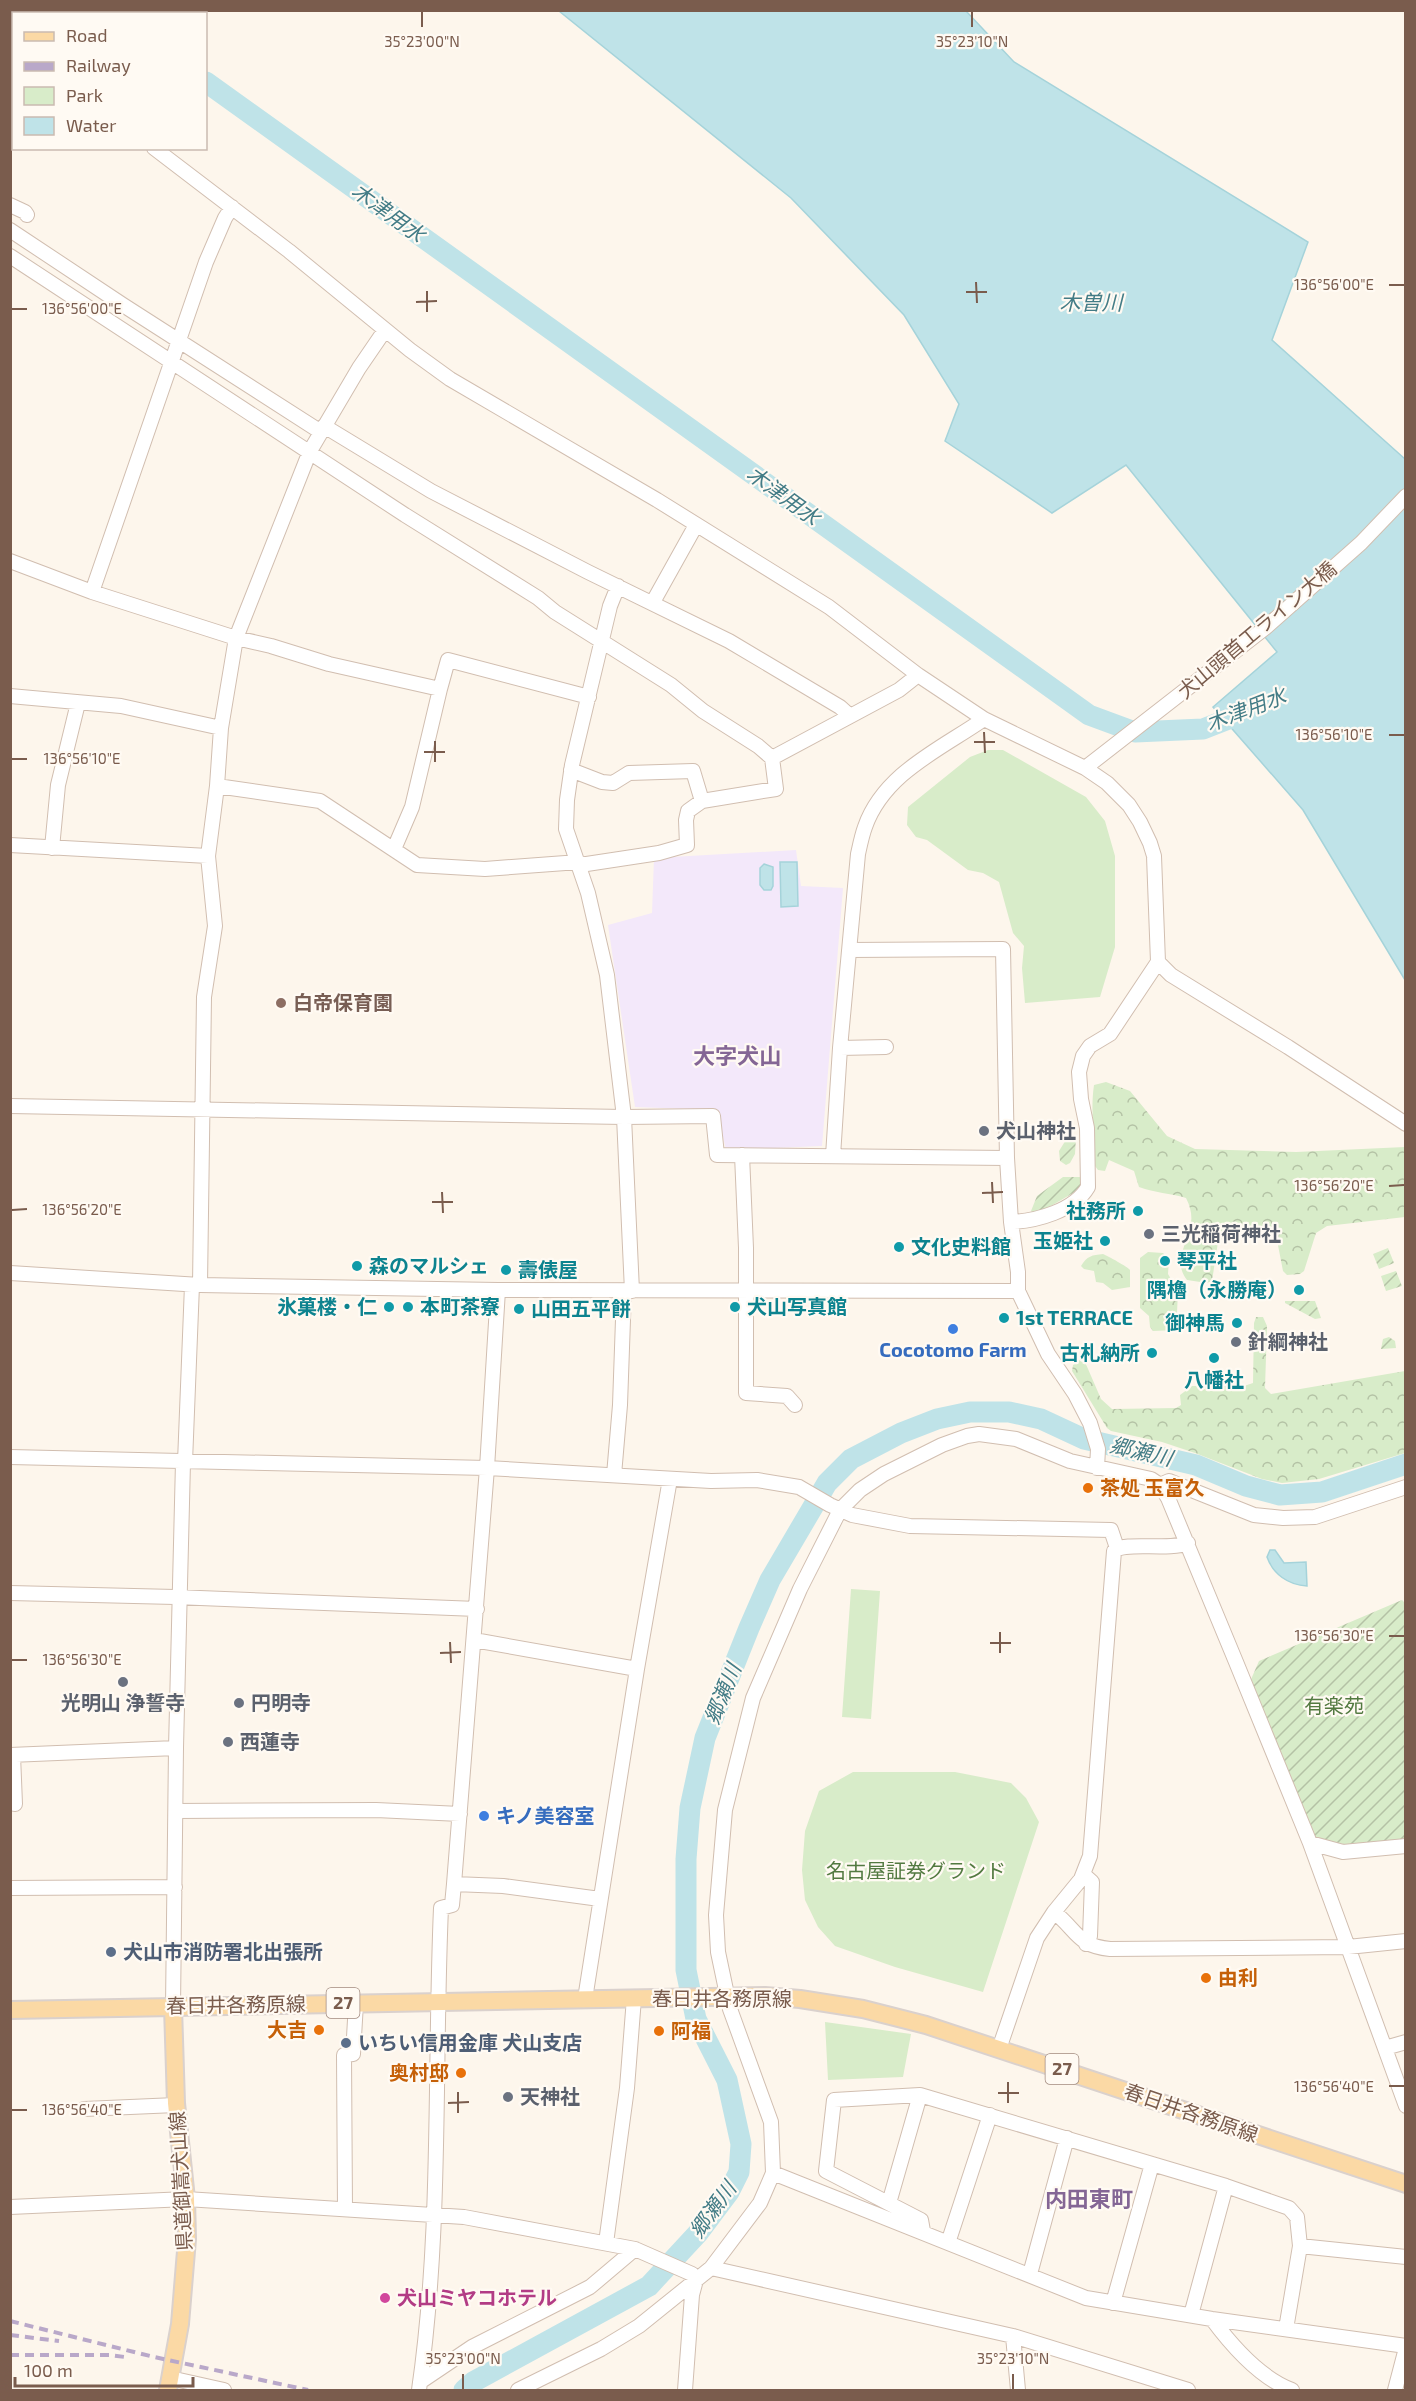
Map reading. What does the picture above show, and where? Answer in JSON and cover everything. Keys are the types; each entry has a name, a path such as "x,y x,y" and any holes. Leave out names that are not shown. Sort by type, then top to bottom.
{"main road":[{"name":"春日井各務原線","path":"10,2010 765,1996 800,1999 863,2009 926,2025 1406,2184"},
{"name":"県道御嵩犬山線","path":"169,2384 180,2324 187,2239 186,2199 176,2105 173,2007"}],"street":[{"path":"157,150 338,289 385,330 450,378 492,405 590,460 829,607 918,675 984,719 1085,768 1107,783 1129,805 1150,843 1155,868 1158,962 1110,1035 1090,1046 1083,1056 1080,1072 1081,1099 1087,1128 1088,1187 1084,1193 1062,1209 1038,1219 1011,1222"},
{"path":"10,205 27,215"},
{"path":"92,592 206,262 232,207"},
{"path":"10,230 123,305 322,429 431,491 729,641 840,707 850,716"},
{"path":"10,256 438,536 538,598 555,612 603,640 671,685 703,711 758,746 772,758 776,789 702,801 688,811 687,845 659,853 579,864 485,869 417,865 320,801 217,786"},
{"path":"173,2007 176,1748 184,1462 203,1177 201,1111 204,997 215,926 208,856 217,786 221,728 236,638 310,451 385,330"},
{"name":"犬山頭首工ライン大橋","path":"1085,768 1100,754 1265,628 1361,543 1406,496"},
{"path":"652,602 696,525"},
{"path":"10,561 92,592 236,638 329,664 440,688"},
{"path":"614,1475 628,1291 624,1117 607,975 579,864 566,828 571,770 610,606 618,586"},
{"path":"394,849 412,807 448,660 590,697"},
{"path":"772,758 899,690 918,675"},
{"path":"10,696 121,706 221,728"},
{"path":"52,848 58,785 78,703"},
{"path":"834,1156 840,1048 858,854 865,827 874,807 910,766 984,719"},
{"path":"571,770 602,782 613,783 629,773 693,771 702,801"},
{"path":"10,845 208,856"},
{"path":"849,950 1003,950 1007,1158 1018,1291 1048,1354 1075,1394 1090,1423 1098,1449 1097,1468"},
{"path":"1158,962 1171,975 1288,1047 1406,1124"},
{"path":"840,1048 886,1047"},
{"path":"10,1106 201,1111 624,1117 713,1116 717,1155 1007,1158"},
{"path":"742,1155 747,1292 746,1394 787,1396 795,1405"},
{"path":"10,1273 196,1285 747,1292 1018,1291"},
{"path":"420,2386 430,2286 441,1908 452,1905 454,1884 477,1609 498,1290"},
{"path":"518,2391 601,2349 639,2326 711,2268 760,2203 773,2173 771,2122 718,1998 716,1915 725,1810 753,1698 835,1508 884,1474 942,1445 968,1436 991,1434 1016,1439 1070,1461 1151,1479 1160,1485 1188,1543 1310,1843 1406,2106"},
{"path":"10,1457 487,1468 670,1479 757,1480 800,1487 835,1508 870,1520 910,1527 1111,1530 1117,1548 1113,1556 1090,1856 1083,1874 1043,1926 1031,1953 999,2049"},
{"path":"585,1999 637,1669 670,1479"},
{"path":"1160,1485 1169,1481 1254,1515 1284,1518 1315,1517 1406,1487"},
{"path":"1117,1548 1176,1548 1188,1543"},
{"path":"10,1593 180,1597 477,1609"},
{"path":"474,1640 637,1669"},
{"path":"15,1804 12,1755 176,1748"},
{"path":"176,1811 376,1810 460,1814"},
{"path":"1310,1843 1343,1852 1406,1846"},
{"path":"1083,1874 1092,1882 1090,1936 1086,1944"},
{"path":"454,1884 503,1886 600,1899"},
{"path":"10,1888 175,1887"},
{"path":"1054,1912 1068,1923 1077,1937 1095,1948 1348,1947 1406,1941"},
{"path":"606,2243 626,2100 634,1998"},
{"path":"345,2209 344,2055 353,2054 356,2003"},
{"path":"1385,2048 1406,2042"},
{"path":"922,2231 921,2220 826,2171 834,2100 920,2095 1226,2186 1289,2208 1298,2217 1300,2246 1286,2329"},
{"path":"889,2203 920,2095"},
{"path":"84,2109 176,2105"},
{"path":"948,2243 990,2115"},
{"path":"1030,2274 1067,2138"},
{"path":"1113,2303 1152,2164"},
{"path":"773,2173 1086,2298 1406,2347 1395,2391"},
{"path":"1191,2315 1226,2186"},
{"path":"11,2202 186,2199 464,2217 635,2249 692,2274 696,2280 692,2295 685,2391"},
{"path":"1300,2246 1406,2257"},
{"path":"420,2386 472,2347 590,2288 635,2249"},
{"path":"711,2268 1013,2336 1188,2391"},
{"path":"1212,2319 1226,2338 1262,2372 1292,2391"},
{"path":"1013,2336 1018,2391"},
{"path":"169,2384 224,2391"}],"shaded area":[{"path":"796,850 801,886 843,888 822,1146 726,1150 717,1110 635,1107 608,925 652,913 654,858"}],"green space":[{"path":"988,750 1003,750 1086,797 1105,821 1115,856 1115,947 1100,997 1025,1003 1022,968 1024,946 1013,933 999,882 983,873 968,870 927,840 916,837 907,825 908,807 970,757"},
{"path":"1106,1082 1130,1091 1167,1136 1195,1149 1296,1152 1405,1147 1405,1217 1327,1226 1316,1233 1304,1271 1300,1274 1287,1275 1283,1271 1276,1235 1269,1230 1228,1235 1218,1242 1212,1281 1207,1283 1187,1280 1182,1270 1181,1260 1191,1222 1191,1211 1186,1198 1139,1187 1134,1171 1109,1160 1105,1171 1098,1170 1095,1166 1094,1085"},
{"path":"1069,1135 1076,1137 1075,1154 1070,1163 1066,1165 1060,1161 1059,1151"},
{"path":"1063,1177 1081,1177 1083,1179 1080,1189 1044,1210 1033,1213 1031,1211 1037,1196"},
{"path":"1388,1248 1394,1263 1379,1269 1373,1254"},
{"path":"1148,1252 1163,1253 1169,1259 1168,1274 1178,1291 1177,1313 1180,1328 1176,1330 1153,1331 1150,1327 1149,1316 1140,1308 1140,1258"},
{"path":"1103,1254 1130,1270 1130,1287 1112,1290 1103,1283 1096,1282 1094,1271 1081,1266 1090,1257"},
{"path":"1396,1271 1402,1286 1386,1291 1381,1276"},
{"path":"1285,1301 1315,1301 1321,1318 1315,1319"},
{"path":"1256,1317 1263,1317 1267,1326 1265,1388 1271,1394 1405,1371 1405,1453 1319,1479 1282,1483 1262,1479 1162,1442 1111,1431 1072,1371 1073,1365 1080,1360 1085,1362 1101,1399 1112,1409 1176,1408 1181,1405 1180,1395 1192,1386 1244,1386 1253,1383"},
{"path":"1389,1337 1395,1341 1396,1348 1381,1349 1383,1339"},
{"path":"851,1589 880,1591 871,1719 842,1717"},
{"name":"有楽苑","path":"1402,1600 1406,1604 1405,1841 1346,1844 1311,1837 1249,1684 1259,1661"},
{"name":"名古屋証券グランド","path":"853,1772 955,1772 1011,1783 1026,1798 1039,1822 983,1992 895,1967 835,1946 818,1927 805,1900 802,1870 805,1831 819,1791"},
{"path":"825,2022 911,2034 903,2077 828,2080"}],"water":[{"name":"木曽川","path":"559,11 966,11 1014,62 1308,242 1272,340 1405,459 1405,980 1303,810 1213,707 1277,652 1126,465 1052,513 945,441 959,404 904,315 791,198"},
{"path":"780,862 797,862 798,906 781,907"},
{"path":"764,864 773,867 771,890 764,890 760,885 760,868"},
{"path":"1270,1550 1275,1550 1284,1563 1306,1562 1307,1586 1288,1581 1277,1573 1267,1557"}],"waterway":[{"name":"木津用水","path":"207,83 1089,715 1135,732 1203,729 1249,711"},
{"name":"郷瀬川","path":"464,2390 473,2382 649,2286 699,2232 729,2192 739,2172 741,2144 727,2080 696,2019 686,1970 686,1859 690,1808 705,1738 770,1580 827,1483 851,1459 901,1433 937,1419 970,1412 1009,1412 1041,1419 1084,1439 1196,1465 1246,1486 1280,1495 1322,1492 1406,1464"}],"railway":[{"path":"10,2321 154,2357 308,2390"},
{"path":"10,2335 59,2341"},
{"path":"10,2355 125,2357"}],"place":[{"name":"白帝保育園","path":"281,1003"},
{"name":"犬山神社","path":"984,1131"},
{"name":"社務所","path":"1138,1211"},
{"name":"三光稲荷神社","path":"1149,1234"},
{"name":"玉姫社","path":"1105,1241"},
{"name":"文化史料館","path":"899,1247"},
{"name":"琴平社","path":"1165,1261"},
{"name":"森のマルシェ","path":"357,1266"},
{"name":"壽俵屋","path":"506,1270"},
{"name":"隅櫓（永勝庵）","path":"1299,1290"},
{"name":"氷菓楼・仁","path":"389,1307"},
{"name":"本町茶寮","path":"408,1307"},
{"name":"犬山写真館","path":"735,1307"},
{"name":"山田五平餅","path":"519,1309"},
{"name":"1st TERRACE","path":"1004,1318"},
{"name":"御神馬","path":"1237,1323"},
{"name":"Cocotomo Farm","path":"953,1329"},
{"name":"針綱神社","path":"1236,1342"},
{"name":"古札納所","path":"1152,1353"},
{"name":"八幡社","path":"1214,1358"},
{"name":"茶処 玉富久","path":"1088,1488"},
{"name":"光明山 浄誓寺","path":"123,1682"},
{"name":"円明寺","path":"239,1703"},
{"name":"西蓮寺","path":"228,1742"},
{"name":"キノ美容室","path":"484,1816"},
{"name":"犬山市消防署北出張所","path":"111,1952"},
{"name":"由利","path":"1206,1978"},
{"name":"大吉","path":"319,2030"},
{"name":"阿福","path":"659,2031"},
{"name":"いちい信用金庫 犬山支店","path":"346,2043"},
{"name":"奥村邸","path":"461,2073"},
{"name":"天神社","path":"508,2097"},
{"name":"犬山ミヤコホテル","path":"385,2298"}],"district":[{"name":"大字犬山","path":"737,1056"},
{"name":"内田東町","path":"1089,2199"}]}
